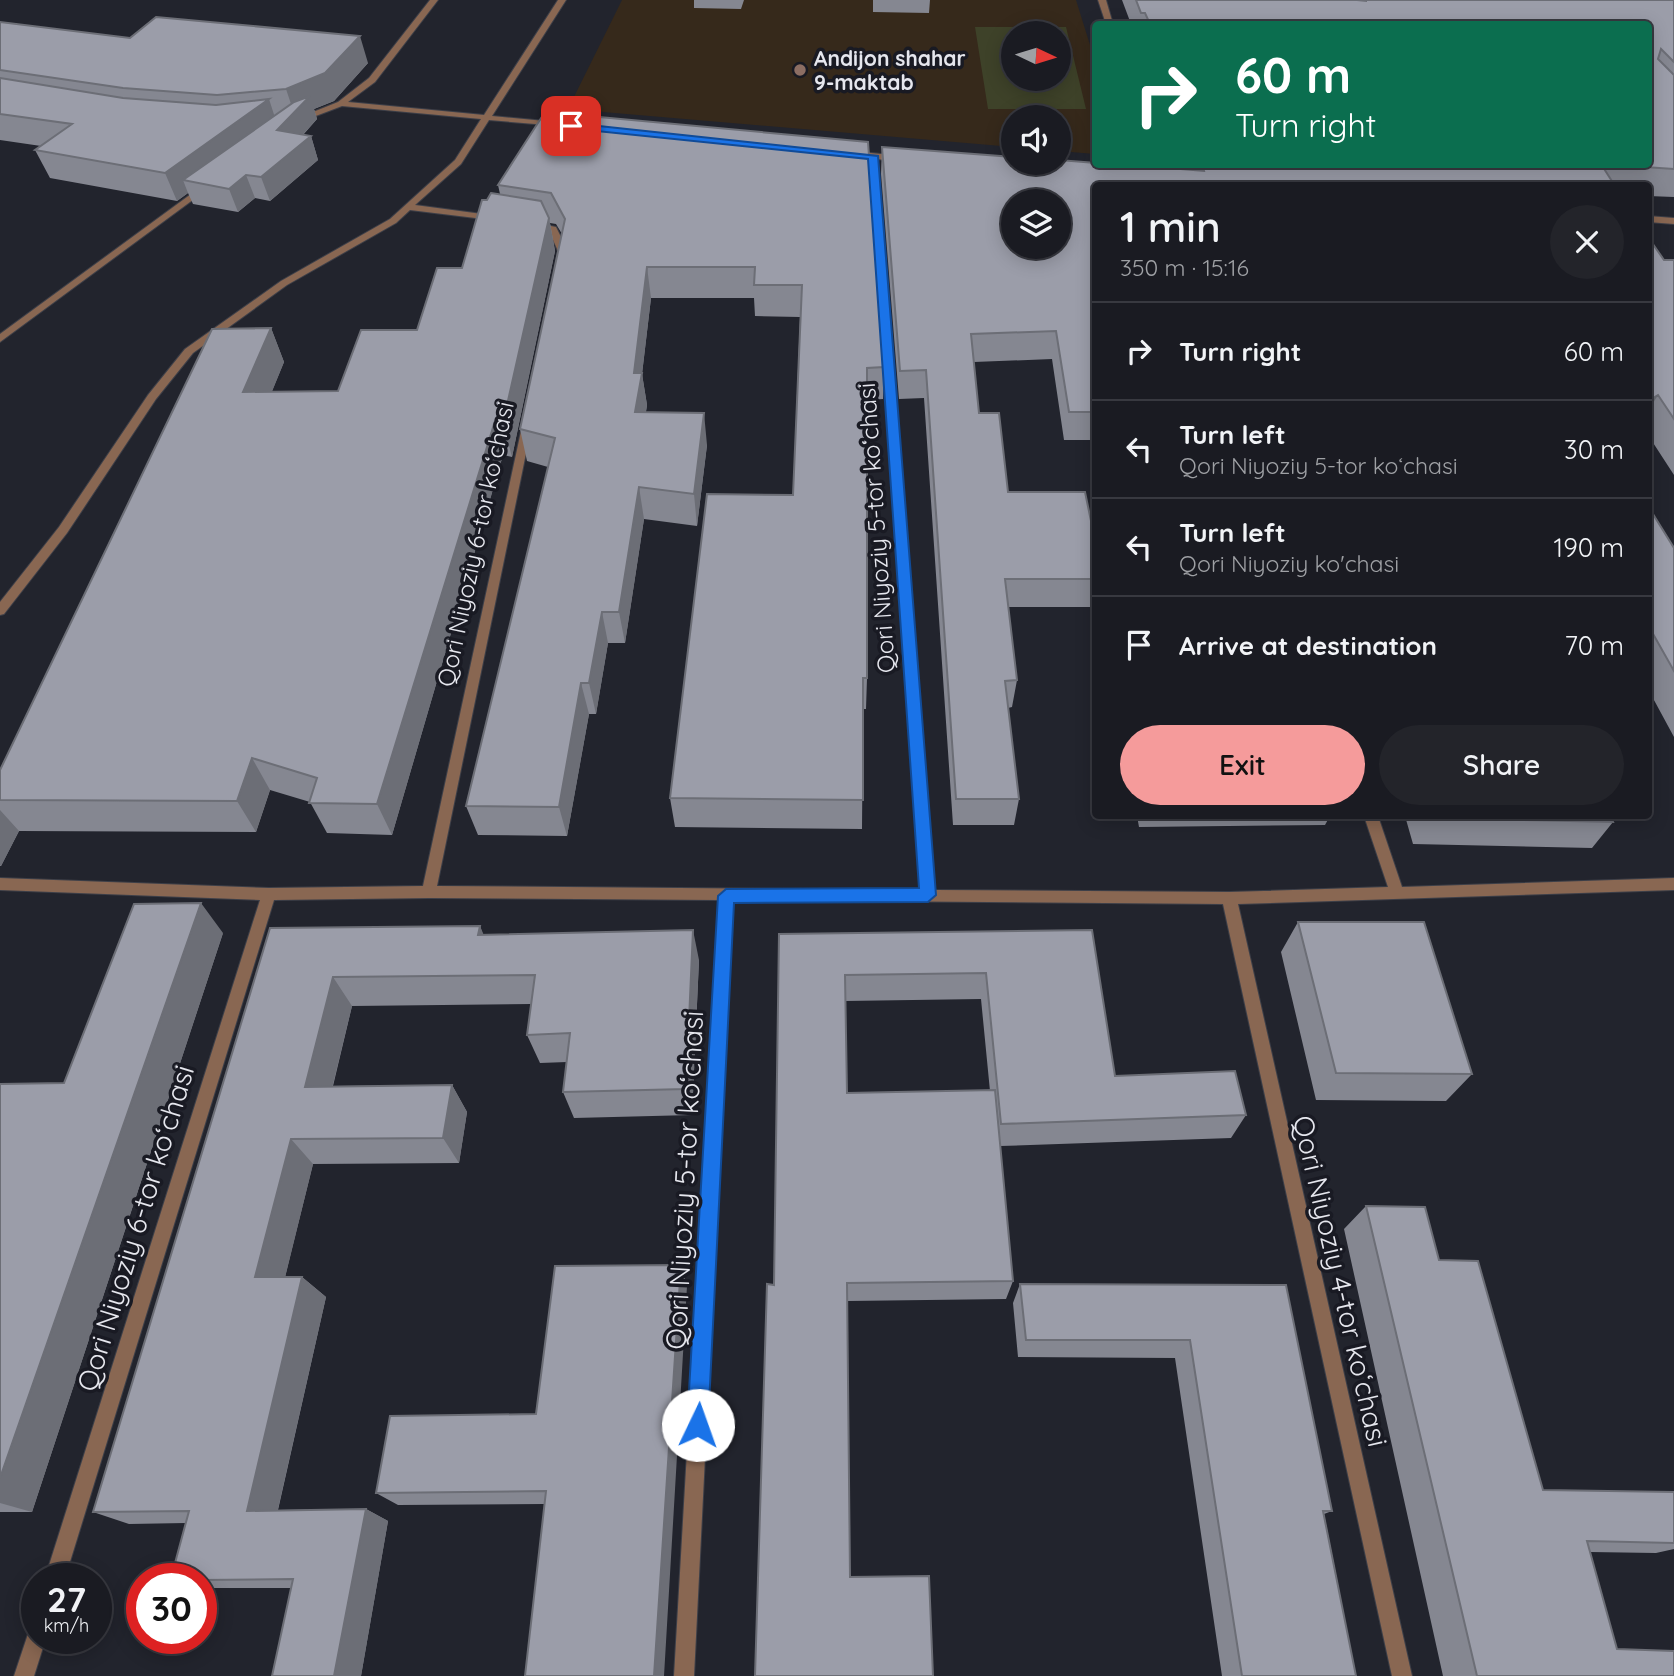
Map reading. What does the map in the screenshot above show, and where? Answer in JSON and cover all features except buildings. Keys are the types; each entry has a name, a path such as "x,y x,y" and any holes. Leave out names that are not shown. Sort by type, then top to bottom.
{"street":[{"path":"286,124 341,104 372,80 434,0"},
{"path":"0,611 63,530 152,397 189,351 284,283 393,221 458,162 562,0"},
{"path":"1102,0 1109,21"},
{"path":"341,104 571,126"},
{"path":"845,154 914,160"},
{"name":"Qori Niyoziy 5-tor koʻchasi","path":"873,156 928,895"},
{"path":"0,339 209,185"},
{"path":"408,207 514,221"},
{"path":"1652,219 1674,221"},
{"path":"527,223 553,229 563,251 557,278"},
{"name":"Qori Niyoziy 6-tor koʻchasi","path":"429,892 529,414"},
{"path":"1372,819 1396,890"},
{"path":"0,884 269,894 429,892 1229,898 1396,890 1674,884"},
{"name":"Qori Niyoziy 6-tor koʻchasi","path":"60,1563 269,894"},
{"name":"Qori Niyoziy 5-tor koʻchasi","path":"684,1676 726,896"},
{"name":"Qori Niyoziy 4-tor koʻchasi","path":"1229,898 1402,1676"},
{"path":"24,1676 31,1654"}],"shaded area":[{"name":"Andijon shahar 9-maktab","path":"622,0 1076,0 1092,51 1092,154 1071,152 1071,105 1001,105 1001,146 568,109"}],"green space":[{"path":"975,27 1001,27 1001,91 1071,91 1071,48 1086,109 1071,109 1071,105 1001,105 1001,109 988,109"}],"place":[{"name":"Andijon shahar 9-maktab","path":"800,70"}],"route":[{"path":"571,126 873,156 928,895 726,896 698,1425"}]}
